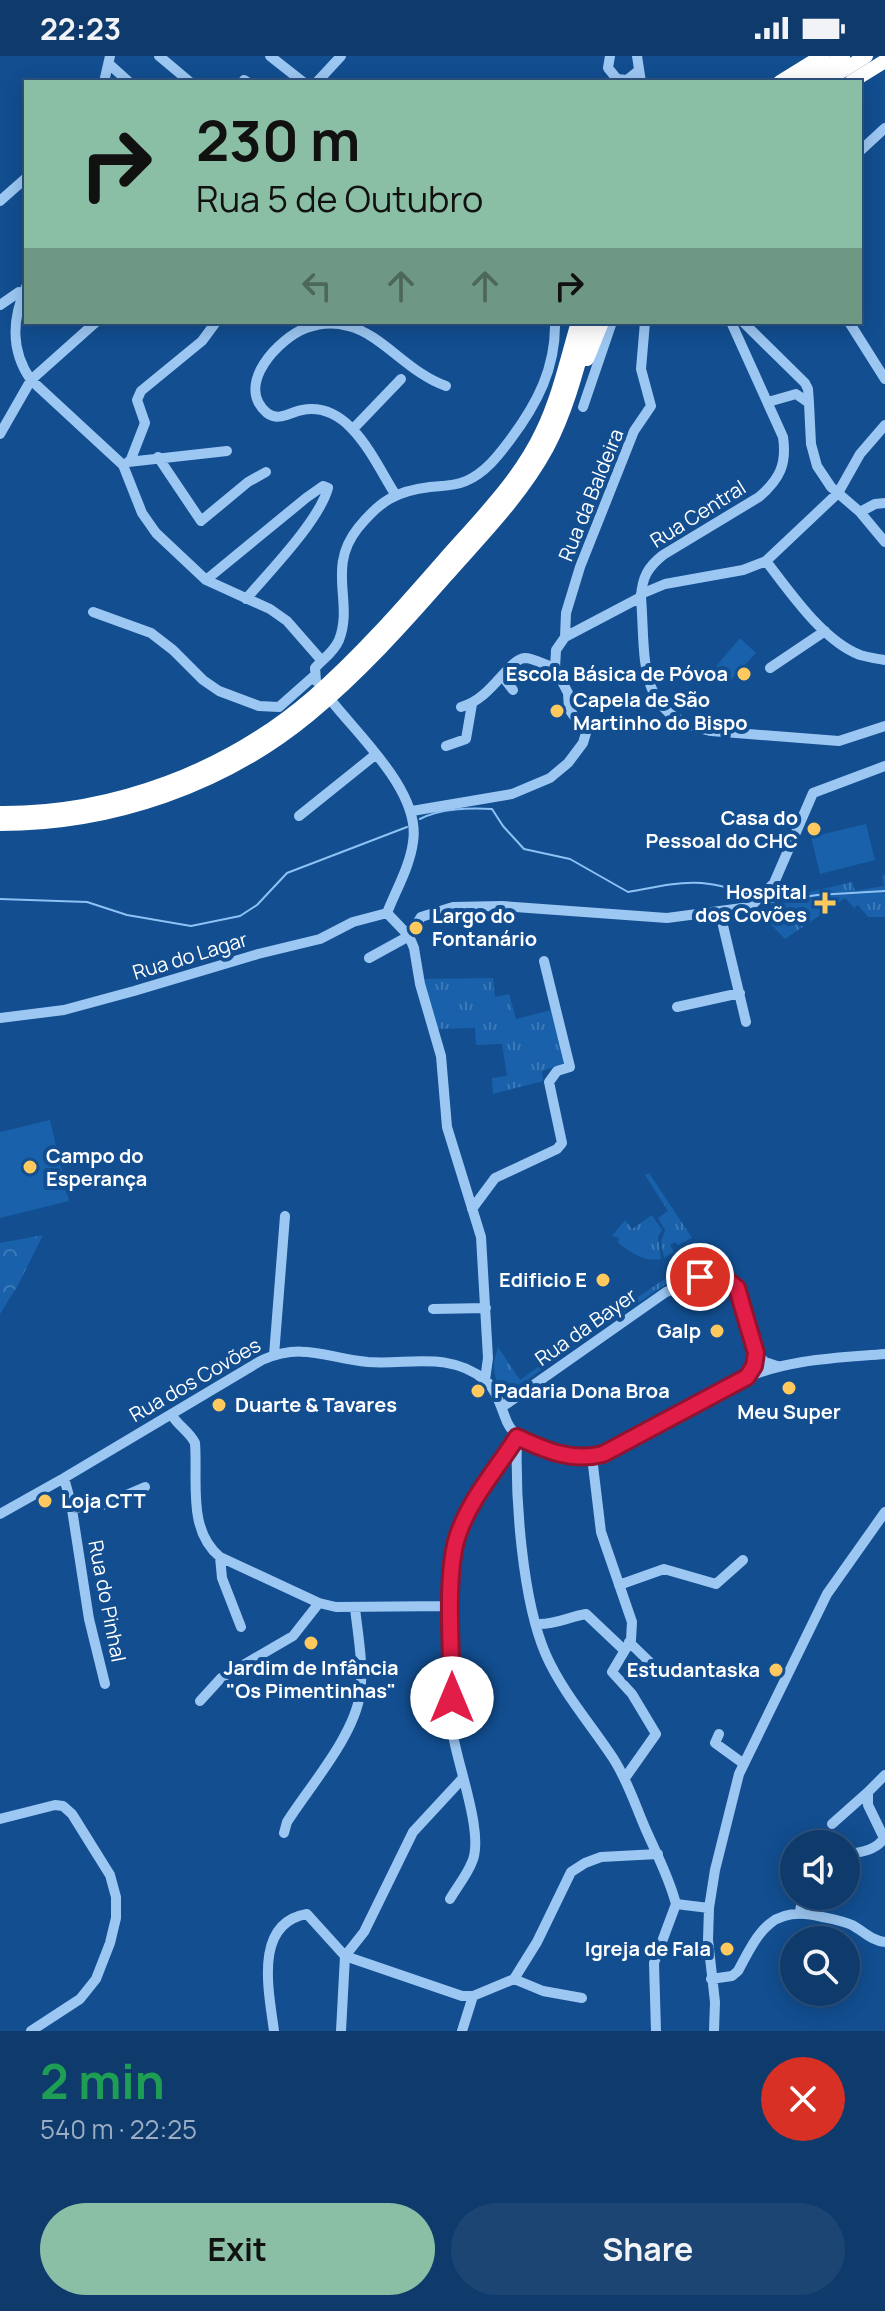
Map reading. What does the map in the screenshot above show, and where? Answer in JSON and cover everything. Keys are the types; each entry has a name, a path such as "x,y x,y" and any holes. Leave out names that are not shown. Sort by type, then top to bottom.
{"highway":[{"path":"783,80 822,56"},
{"path":"804,80 843,56"},
{"path":"827,80 866,56"},
{"path":"854,80 885,61"},
{"path":"567,360 569,324"},
{"path":"0,813 57,810 138,793 219,760 292,714 350,663 510,483 543,431 577,324"},
{"path":"0,824 60,821 143,804 227,769 279,738 308,716 359,670 503,512 530,476 567,405 589,324"},
{"path":"573,384 601,324"}],"street":[{"path":"159,56 188,80"},
{"path":"270,56 300,80"},
{"path":"610,56 608,68 619,80"},
{"path":"318,80 333,58"},
{"path":"105,80 110,60"},
{"path":"110,60 127,80"},
{"path":"624,80 632,78 641,65"},
{"path":"862,149 885,128"},
{"path":"0,201 24,180"},
{"path":"0,305 24,290"},
{"path":"24,293 17,311 15,343 31,380 127,462 148,523 206,580 287,621 322,661"},
{"path":"0,434 31,380 94,324"},
{"path":"127,462 145,423 137,400 141,391 202,341 215,324"},
{"path":"395,494 353,429 330,412 302,409 274,416 260,404 257,380 262,367 276,348 292,335 320,324 350,326 373,337 416,372 446,386"},
{"path":"93,612 151,633 211,686 231,697 259,706 279,707 315,678 315,668 337,645 342,628 341,568 345,551 357,530 395,494 466,481 492,463 540,396 551,363 555,324"},
{"path":"583,407 611,324"},
{"name":"Rua da Baldeira","path":"565,637 566,613 580,567 634,431 651,406 641,369 645,324"},
{"name":"Rua Central","path":"641,596 644,575 655,561 759,497 779,477 784,467 786,452 783,437 732,324"},
{"path":"745,324 805,383 813,458 831,487 860,512 885,542"},
{"path":"850,324 885,379"},
{"path":"353,429 401,379"},
{"path":"768,402 796,394 809,403"},
{"path":"550,667 565,637 665,584 743,570 766,561 838,493 860,454 885,425"},
{"path":"127,462 227,451"},
{"path":"158,457 201,521 248,482 266,472"},
{"path":"206,580 306,498 323,486 328,488 314,515 246,599"},
{"path":"860,512 875,504 885,503"},
{"path":"766,561 825,631 841,645 860,655 885,660"},
{"path":"641,596 650,684 656,700 676,721 711,731 821,741 856,737 885,726"},
{"path":"770,668 825,631"},
{"path":"412,811 512,794 550,778 568,763 583,743 586,733 569,709 568,693 550,667 522,659 512,664 485,696 466,705 466,739 446,746"},
{"path":"503,677 513,690"},
{"path":"334,704 401,789 412,811 414,830 411,852 387,913 409,936 441,1056 447,1127 484,1255 488,1358 485,1380 517,1437 547,1451 592,1457 615,1449 747,1377 806,1361 885,1354"},
{"path":"299,816 375,755"},
{"path":"369,958 409,936 421,917 453,907 502,906 667,918 750,907 774,883 813,793 885,766"},
{"name":"Rua do Lagar","path":"0,1018 64,1010 320,939 353,922 387,913"},
{"path":"720,913 746,1022"},
{"path":"472,1209 495,1178 557,1149 562,1143 549,1082 557,1071 570,1067 544,961"},
{"path":"677,1007 740,993"},
{"path":"274,1355 285,1216"},
{"name":"Rua da Bayer","path":"502,1407 666,1292 710,1275 722,1276 737,1288 756,1353"},
{"path":"433,1309 486,1308"},
{"name":"Rua dos Covões","path":"0,1514 274,1355 308,1350 370,1362 441,1360 463,1367 485,1380"},
{"path":"756,1353 765,1362 779,1367"},
{"path":"747,1377 754,1366 756,1353"},
{"path":"171,1414 195,1443 198,1524 213,1552 220,1557 319,1603 355,1608 451,1606"},
{"path":"450,1899 474,1860 474,1837 466,1786 452,1729 452,1562 457,1534 476,1494 517,1437"},
{"path":"517,1437 516,1472 523,1552 545,1653 561,1683 625,1778 676,1904 654,1963 656,2031"},
{"path":"592,1457 601,1532 632,1622 627,1646 612,1672 632,1694 656,1734 625,1778"},
{"name":"Rua do Pinhal","path":"64,1478 72,1508 89,1619 105,1684"},
{"path":"72,1508 103,1505 145,1487"},
{"path":"714,2031 709,1908 731,1799 744,1764 827,1594 880,1531 885,1512"},
{"path":"220,1557 222,1578 241,1627"},
{"path":"619,1585 664,1569 716,1584 743,1560"},
{"path":"200,1701 221,1678 293,1636 319,1603"},
{"path":"284,1833 287,1822 338,1745 360,1697 362,1674 355,1608"},
{"path":"537,1624 554,1625 570,1616 586,1614 662,1674"},
{"path":"719,1734 715,1743 744,1764"},
{"path":"832,1824 885,1775"},
{"path":"341,2031 345,1956 364,1932 413,1832 462,1779"},
{"path":"860,1853 882,1843 880,1817 868,1805 868,1792"},
{"path":"0,1819 55,1805 63,1806 72,1814 110,1875 116,1897 116,1918 110,1943 96,1979 80,1999 31,2031"},
{"path":"274,2031 268,1990 269,1950 275,1934 293,1916 307,1914 345,1956 462,1996 473,1996 514,1979 537,1942 571,1872 601,1857 658,1854"},
{"path":"676,1904 709,1908"},
{"path":"711,1979 732,1976 763,1930 786,1914 800,1911 851,1924 879,1942 885,1942"},
{"path":"514,1979 543,1991 582,1998"},
{"path":"462,2031 473,1996"}],"green space":[{"path":"740,638 756,653 731,680 716,666"},
{"path":"866,824 875,860 820,874 811,837"},
{"path":"885,875 885,917 868,917 858,905 854,908 845,898 785,939 758,911 766,902 852,882 855,891 884,886 882,876"},
{"path":"493,978 495,997 509,994 516,1019 551,1010 566,1063 542,1071 543,1081 493,1094 492,1078 507,1076 502,1044 476,1045 475,1028 437,1029 422,979"},
{"name":"Campo do Esperança","path":"50,1120 69,1201 0,1218 0,1132"},
{"path":"649,1173 692,1238 678,1245 675,1242 670,1245 674,1252 664,1258 661,1242 665,1230 658,1218 668,1211 645,1175"},
{"path":"652,1215 662,1230 658,1237 661,1259 638,1256 618,1243 619,1238 612,1236 625,1220 632,1229"},
{"path":"43,1235 18,1285 0,1314 0,1243"},
{"path":"693,1257 699,1264 696,1270 666,1284 564,1354 561,1350 689,1262 693,1267 688,1258"},
{"path":"498,1347 520,1380 541,1365 544,1368 504,1393 494,1371"}],"waterway":[{"path":"420,819 446,811 492,809 524,849 570,859 628,892 704,883 753,896"},
{"path":"0,899 87,902 127,915 191,926 240,916 257,905 287,873 407,827"},
{"path":"764,903 817,895 885,891"}],"place":[{"name":"Escola Básica de Póvoa","path":"744,674"},
{"name":"Capela de São Martinho do Bispo","path":"557,711"},
{"name":"Casa do Pessoal do CHC","path":"814,829"},
{"name":"Hospital dos Covões","path":"825,903"},
{"name":"Largo do Fontanário","path":"416,928"},
{"name":"Campo do Esperança","path":"30,1167"},
{"name":"Edificio E","path":"603,1280"},
{"name":"Galp","path":"717,1331"},
{"name":"Meu Super","path":"789,1388"},
{"name":"Padaria Dona Broa","path":"478,1391"},
{"name":"Duarte & Tavares","path":"219,1405"},
{"name":"Loja CTT","path":"45,1501"},
{"name":"Jardim de Infância \"Os Pimentinhas\"","path":"311,1643"},
{"name":"Estudantaska","path":"776,1670"},
{"name":"Igreja de Fala","path":"727,1949"}],"route":[{"path":"452,1698 452,1562 457,1534 476,1494 517,1437 562,1455 592,1457 603,1454 747,1377 751,1372 756,1353 737,1288 722,1276 700,1277"}]}
